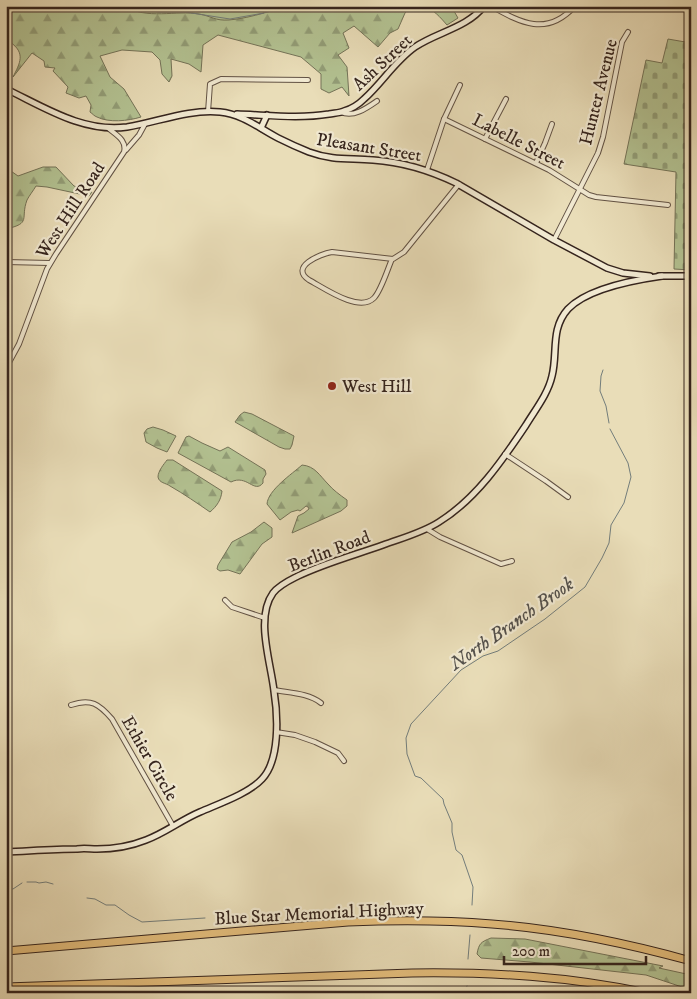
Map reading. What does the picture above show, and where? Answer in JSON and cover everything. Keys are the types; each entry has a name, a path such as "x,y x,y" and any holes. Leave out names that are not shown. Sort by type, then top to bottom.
{"highway":[{"name":"Blue Star Memorial Highway","path":"6,951 339,923 384,921 492,924 556,932 616,943 691,961"},
{"path":"6,987 412,973 473,973 558,978 647,993"}],"street":[{"name":"Ash Street","path":"232,114 300,116 344,111 363,100 398,61 415,47 462,24 484,6"},
{"path":"491,6 513,19 541,24 565,16 575,6"},
{"name":"Hunter Avenue","path":"554,240 598,153 603,137 622,42 628,32"},
{"path":"208,112 210,84 221,79 308,80"},
{"path":"427,170 444,119 460,85"},
{"name":"Pleasant Street","path":"6,89 65,118 91,126 108,128 145,123 185,113 220,112 232,114 291,144 319,155 339,160 388,161 427,170 458,184 554,240 607,268 634,274 691,276"},
{"path":"485,139 506,99"},
{"path":"341,112 355,113 377,101"},
{"path":"262,128 267,115"},
{"name":"Labelle Street","path":"444,119 536,163 596,197 668,205"},
{"name":"West Hill Road","path":"6,368 19,344 50,263 124,152 139,135 145,123"},
{"path":"536,163 546,143 552,124"},
{"name":"West Hill Road","path":"108,128 123,141 126,149 124,152"},
{"path":"392,259 374,298 364,303 343,298 305,278 303,274 307,263 318,256 332,252 392,259 404,252 458,184"},
{"path":"6,262 50,263"},
{"name":"Berlin Road","path":"6,852 116,848 148,840 197,813 236,796 261,780 268,771 272,760 276,732 276,709 266,642 265,618 272,594 281,586 317,568 427,529 462,505 482,484 505,454 533,413 549,384 554,362 556,332 559,321 566,311 579,300 598,291 662,276"},
{"path":"505,454 568,498"},
{"path":"427,529 440,538 501,564 512,561"},
{"path":"224,600 232,607 265,618"},
{"path":"274,690 308,696 321,703"},
{"name":"Ethier Circle","path":"71,705 84,701 93,703 112,719 173,826"},
{"path":"276,732 295,735 315,742 338,753 344,761"}],"green space":[{"path":"6,6 412,6 405,13 398,29 390,33 378,47 354,26 343,33 349,48 338,55 347,67 349,96 342,87 329,93 321,89 321,74 301,57 218,35 203,45 201,72 189,64 171,59 172,76 169,82 162,74 160,60 152,52 122,50 100,56 110,77 124,89 141,117 119,121 94,116 90,112 91,105 86,96 79,98 66,93 68,87 53,71 55,68 45,67 44,61 32,53 13,77 19,63 20,54 10,42 6,43"},
{"path":"126,6 265,6 264,13 233,20 224,20 190,13 142,13"},
{"path":"424,6 451,6 458,18 447,25 434,12"},
{"path":"668,39 691,43 691,270 674,269 676,172 624,164 646,60 662,63"},
{"path":"6,163 8,169 18,176 43,167 56,167 74,186 92,192 89,196 36,186 27,200 22,222 19,225 6,229"},
{"path":"244,412 252,414 294,436 290,449 279,447 235,422"},
{"path":"153,427 176,436 167,452 146,442 144,433 147,429"},
{"path":"189,436 220,451 228,447 265,470 266,474 263,483 260,486 256,486 241,480 231,482 178,453 186,437"},
{"path":"167,460 173,460 222,491 218,503 210,512 160,481 158,477 159,472"},
{"path":"302,465 310,467 317,472 347,500 347,506 341,511 292,533 298,516 309,509 308,507 306,506 300,511 291,512 280,520 267,504 271,493"},
{"path":"264,522 272,528 272,537 262,544 240,574 217,569 232,542 251,532"},
{"path":"491,938 525,939 663,966 659,968 691,975 691,990 646,975 481,958 477,954 480,945"}],"waterway":[{"path":"19,6 23,8 27,6"},
{"path":"138,6 145,10 159,12 185,12 230,19 289,6"},
{"name":"North Branch Brook","path":"603,370 600,391 606,406 609,423"},
{"name":"North Branch Brook","path":"472,905 473,887 462,855 456,850 452,823 443,799 421,778 415,776 407,754 406,738 411,724 461,670 483,656 498,651 545,619 585,587 609,543 611,525 624,503 631,477 628,463 610,429"},
{"name":"North Branch Brook","path":"27,882 53,884"},
{"name":"North Branch Brook","path":"6,889 13,889 22,883"},
{"name":"North Branch Brook","path":"87,898 95,899 106,905 115,905 142,922 205,918"},
{"name":"North Branch Brook","path":"468,959 470,935"},
{"name":"North Branch Brook","path":"465,993 467,986"},
{"name":"North Branch Brook","path":"413,993 437,991 440,993"}],"place":[{"name":"West Hill","path":"332,386"}]}
